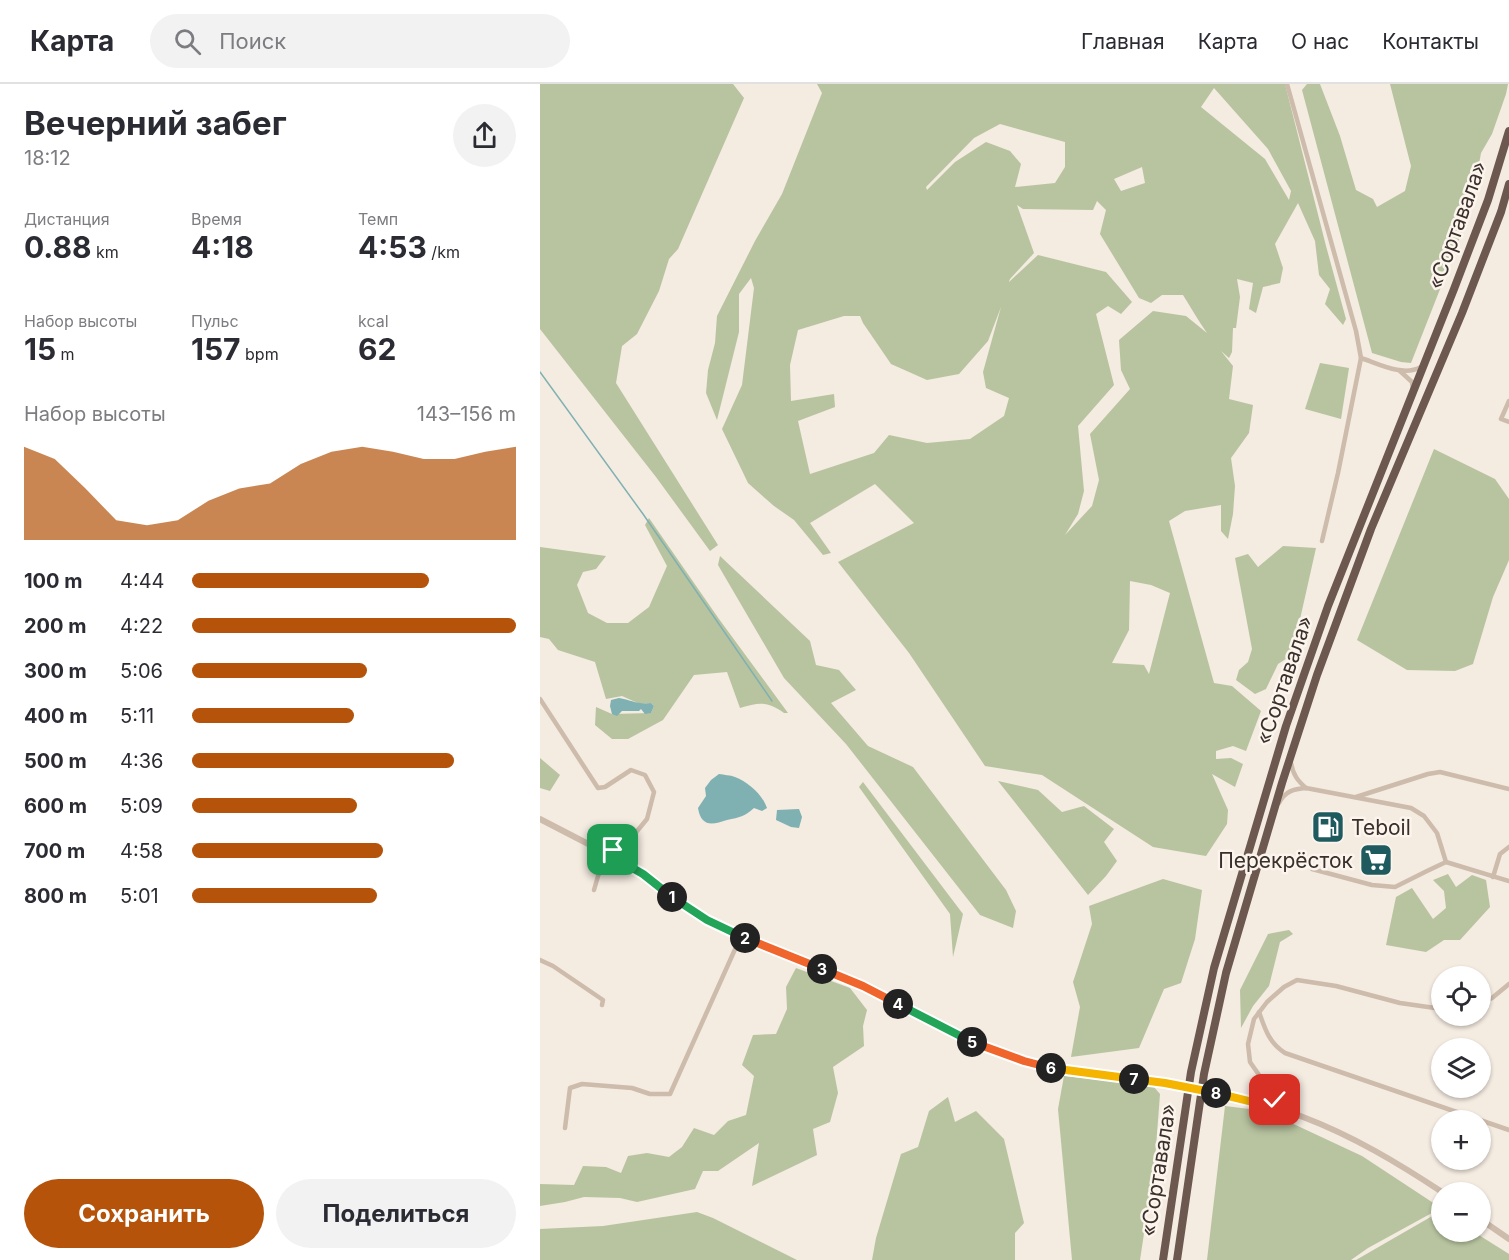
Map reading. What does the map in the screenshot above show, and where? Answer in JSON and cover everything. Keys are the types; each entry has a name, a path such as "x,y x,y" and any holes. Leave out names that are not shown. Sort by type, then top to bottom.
{"highway":[{"name":"«Сортавала»","path":"1163,1260 1191,1072 1214,968 1286,726 1328,606 1488,200 1509,131"},
{"name":"«Сортавала»","path":"1177,1260 1204,1074 1226,973 1272,816 1317,675 1371,530 1462,313 1501,212 1509,184"}],"street":[{"path":"1287,84 1356,331 1361,358 1322,541"},
{"path":"1361,358 1400,371 1415,370 1423,366"},
{"path":"1400,371 1412,382 1413,390"},
{"path":"1509,401 1501,419 1509,422"},
{"path":"540,699 598,788 605,787 631,770 645,775 654,792 647,819 633,836 608,854 594,890"},
{"path":"1294,745 1292,771 1297,781 1306,788"},
{"path":"1353,797 1440,772 1509,789"},
{"path":"1272,816 1287,792 1306,788 1411,808 1424,816 1437,833 1446,862"},
{"path":"540,819 643,874 707,920 863,986 959,1036 1002,1054 1045,1067 1165,1083 1273,1107 1311,1120 1370,1148 1431,1185"},
{"path":"1493,877 1500,854 1509,847"},
{"path":"1312,869 1372,885 1395,887 1446,862 1509,881"},
{"path":"565,1128 570,1088 582,1084 632,1088 650,1094 670,1094 741,936"},
{"path":"540,960 553,966 603,1000 602,1005"},
{"path":"1273,1107 1274,1095 1250,1062 1248,1044 1254,1019 1267,1002 1284,987 1297,980 1336,986 1400,1004 1431,1008"},
{"path":"1491,998 1509,984"},
{"path":"1259,1012 1269,1038 1276,1048 1284,1053 1509,1130"},
{"path":"1491,1227 1509,1239"}],"green space":[{"path":"540,84 733,84 744,98 678,249 669,259 659,291 637,334 622,346 616,383 718,545 710,551 656,477 540,329"},
{"path":"817,84 1285,84 1346,319 1343,325 1325,304 1330,289 1319,275 1315,241 1298,203 1275,244 1283,268 1280,283 1263,287 1256,313 1249,309 1253,283 1237,279 1240,297 1236,328 1233,328 1232,352 1229,358 1221,351 1233,366 1229,399 1253,405 1249,433 1231,458 1235,486 1228,539 1221,531 1221,505 1185,511 1169,521 1214,683 1232,686 1261,711 1246,751 1233,746 1216,751 1216,759 1231,758 1243,764 1235,787 1212,774 1228,810 1227,824 1206,856 1153,847 1042,775 985,766 909,653 838,562 914,523 875,484 810,523 831,553 823,555 794,520 748,483 722,429 742,385 754,288 751,278 739,294 739,332 717,420 706,393 708,370 715,343 717,316 782,194 822,93","holes":["1214,88 1268,149 1291,191 1289,200 1265,159 1201,107","1000,124 1065,142 1065,167 1055,183 1015,187 1021,164 1010,151 986,142 955,162 927,190 926,187 974,138","1142,167 1145,183 1121,191 1114,179","1097,201 1106,210 1100,234 1139,298 1151,303 1162,295 1183,295 1207,333 1186,316 1153,311 1119,340 1121,370 1130,389 1090,434 1099,480 1092,506 1065,535 1078,514 1084,491 1078,426 1114,385 1096,314 1108,306 1121,314 1132,302 1106,272 1038,255 1009,282 1034,253 1017,205 1023,209 1093,210","1001,307 983,372 986,388 1009,398 1004,416 970,439 927,443 889,435 874,453 810,474 798,421 835,407 834,394 791,401 790,365 798,330 844,316 860,316 891,364 927,380 959,374 988,341","1130,581 1151,585 1170,593 1149,674 1144,665 1112,663 1129,630"]},
{"path":"1307,84 1320,84 1340,136 1356,190 1373,199 1377,207 1405,191 1411,166 1390,84 1508,84 1492,134 1481,153 1472,203 1411,363 1372,353 1302,90"},
{"path":"1320,363 1349,368 1341,419 1305,409"},
{"path":"1434,449 1495,479 1509,499 1509,560 1493,597 1473,664 1455,671 1407,670 1357,640"},
{"path":"649,518 788,713 763,704 740,708 727,672 694,675 663,720 628,739 612,739 595,725 596,707 612,714 651,713 654,706 651,703 640,704 622,696 606,699 595,662 558,650 549,639 540,637 540,547 606,556 596,569 583,572 577,585 588,613 607,623 628,623 649,607 667,566 645,525"},
{"path":"1283,546 1316,548 1292,655 1278,664 1266,689 1255,694 1236,680 1239,670 1248,662 1252,649 1235,558 1248,554 1258,567"},
{"path":"720,556 810,641 816,665 839,670 856,690 831,703 868,746 913,767 1006,890 1016,911 1013,928 980,915 846,744 784,678 718,565"},
{"path":"540,758 560,775 550,791 540,788"},
{"path":"998,781 1038,790 1062,812 1084,806 1114,829 1104,842 1117,861 1088,895"},
{"path":"863,782 963,914 953,957 950,914 859,787"},
{"path":"1448,874 1456,887 1472,875 1486,880 1490,907 1460,940 1444,940 1426,952 1386,945 1396,897 1412,888 1433,919 1446,908 1444,891 1433,880"},
{"path":"1163,879 1202,890 1195,939 1181,983 1164,989 1139,1048 1071,1057 1080,1007 1073,982 1092,924 1089,906"},
{"path":"1289,930 1293,934 1280,942 1269,986 1253,1006 1241,1028 1240,990 1268,934"},
{"path":"796,968 850,988 867,1010 863,1026 864,1046 833,1067 838,1093 830,1122 813,1129 817,1155 752,1186 759,1143 718,1171 703,1171 695,1189 637,1202 620,1198 584,1197 540,1206 540,1184 574,1185 583,1166 606,1167 621,1173 628,1156 647,1153 669,1157 682,1147 694,1128 714,1135 728,1121 746,1115 754,1076 742,1065 753,1035 776,1034 787,1009 786,987"},
{"path":"1064,1076 1153,1086 1160,1094 1155,1160 1140,1260 1072,1260 1058,1109"},
{"path":"948,1097 955,1122 976,1111 1004,1139 1024,1223 1015,1233 1015,1260 872,1260 876,1238 901,1154 918,1147 929,1111"},
{"path":"1225,1106 1266,1111 1362,1156 1431,1201 1431,1213 1368,1248 1351,1260 1207,1260"},
{"path":"697,1212 797,1260 540,1260 540,1229 603,1226"},
{"path":"1431,1217 1431,1242 1490,1242 1509,1254 1509,1260 1356,1260"}],"water":[{"path":"619,698 638,703 651,703 654,706 651,713 645,714 641,709 622,711 617,716 612,714 610,706 611,700"},
{"path":"719,774 735,777 750,785 762,798 767,808 762,811 754,808 742,816 717,823 708,823 702,819 698,808 706,796 705,788"},
{"path":"799,809 802,817 799,828 776,820 777,810"}],"waterway":[{"path":"540,372 643,514 772,701"}],"place":[{"name":"Teboil","path":"1328,827"},
{"name":"Перекрёсток","path":"1376,860"}],"route":[{"path":"613,850 608,854 643,874 689,909 726,930 863,986 959,1036 1002,1054 1045,1067 1165,1083 1273,1107 1275,1100"}]}
